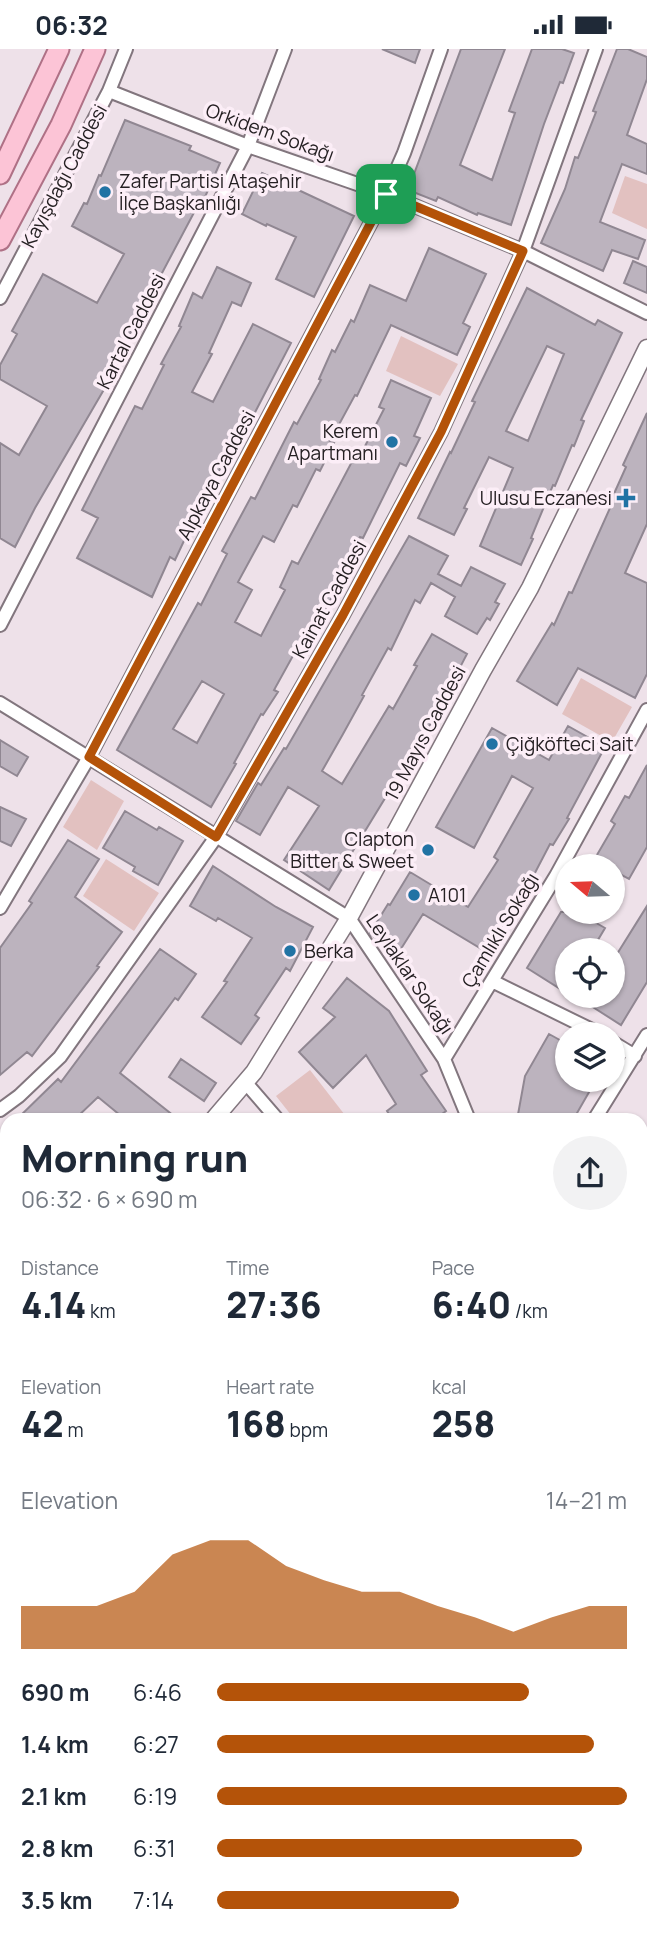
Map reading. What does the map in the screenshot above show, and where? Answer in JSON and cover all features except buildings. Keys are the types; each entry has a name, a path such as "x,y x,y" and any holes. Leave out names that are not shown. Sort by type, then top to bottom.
{"main road":[{"path":"0,174 59,49"},
{"name":"Kayışdağı Caddesi","path":"0,240 61,125 96,49"}],"street":[{"name":"Kayışdağı Caddesi","path":"0,298 109,91 125,49"},
{"name":"Kartal Caddesi","path":"0,625 248,146 285,49"},
{"name":"Alpkaya Caddesi","path":"0,908 89,757 386,194 404,153 441,49"},
{"name":"Kainat Caddesi","path":"0,1110 19,1096 60,1056 216,837 343,615 441,432 523,251 596,49"},
{"name":"Orkidem Sokağı","path":"109,91 248,146 386,194 523,251 647,313"},
{"name":"19 Mayıs Caddesi","path":"219,1113 246,1083 349,918 530,588 647,348"},
{"name":"Leylaklar Sokağı","path":"0,703 349,918 444,1059 466,1113"},
{"name":"Çamlıklı Sokağı","path":"444,1059 555,876 647,711"},
{"path":"492,981 576,1022"},
{"path":"598,1113 647,1036"},
{"path":"625,1050 635,1056"},
{"path":"246,1083 272,1113"}],"shaded area":[{"path":"625,176 647,184 647,229 612,213"},
{"path":"401,336 458,364 440,396 386,371"},
{"path":"581,678 632,707 612,742 562,714"},
{"path":"91,780 124,801 97,850 63,827"},
{"path":"106,859 159,893 134,931 83,896"},
{"path":"310,1070 343,1113 289,1113 276,1096"}],"place":[{"name":"Zafer Partisi Ataşehir İlçe Başkanlığı","path":"105,192"},
{"name":"Kerem Apartmanı","path":"392,442"},
{"name":"Ulusu Eczanesi","path":"626,498"},
{"name":"Çiğköfteci Sait","path":"492,744"},
{"name":"Clapton Bitter & Sweet","path":"428,850"},
{"name":"A101","path":"414,895"},
{"name":"Berka","path":"290,951"}],"route":[{"path":"386,194 523,251 441,432 343,615 216,837 89,757 386,194"}]}
